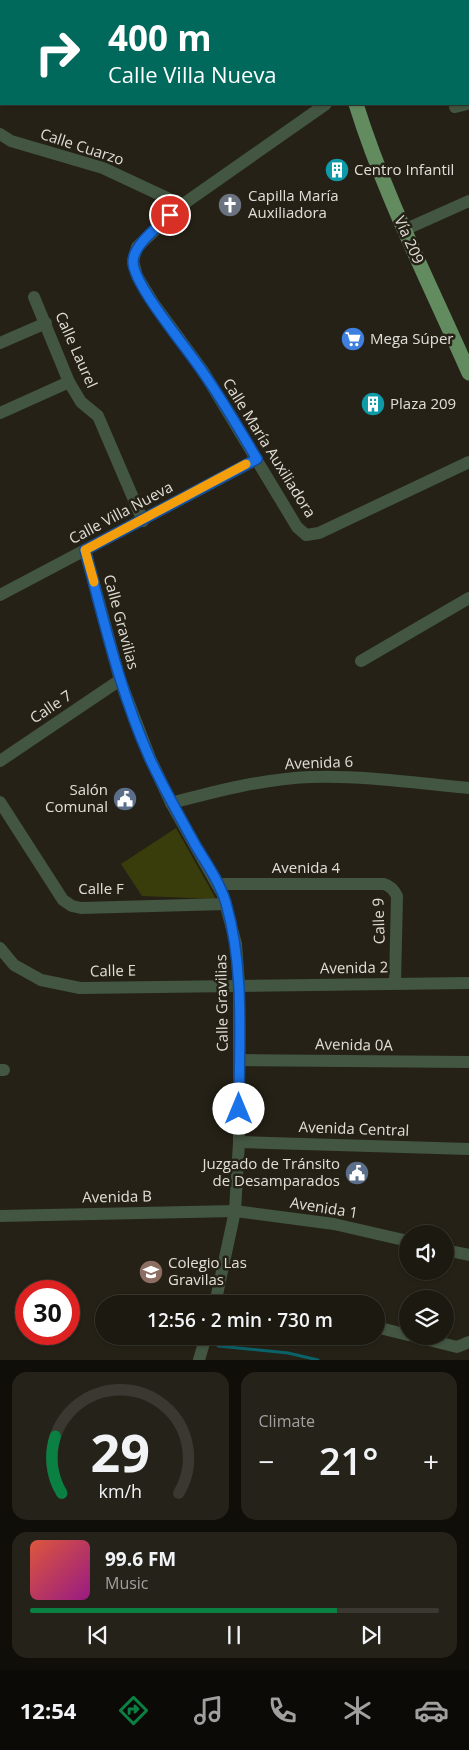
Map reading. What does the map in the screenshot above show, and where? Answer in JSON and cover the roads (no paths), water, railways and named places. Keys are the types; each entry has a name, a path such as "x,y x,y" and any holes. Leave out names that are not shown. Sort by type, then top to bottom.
{"main road":[{"name":"Vía 209","path":"356,105 370,149 404,230 469,373"}],"street":[{"name":"Calle María Auxiliadora","path":"325,105 182,205 137,247 133,261 137,276 154,304 202,371 297,527 306,534 318,533 469,462"},
{"name":"Calle Cuarzo","path":"0,134 11,141 103,168 182,205"},
{"path":"404,230 469,200"},
{"name":"Calle Laurel","path":"34,297 69,382 81,402 98,416 142,521"},
{"path":"0,343 46,323"},
{"path":"0,413 69,382"},
{"name":"Calle Villa Nueva","path":"0,595 257,459"},
{"name":"Calle Gravilias","path":"85,550 120,680 150,758 171,803 218,884 226,904 236,944 240,985 239,1142 235,1211 217,1295"},
{"path":"361,661 469,598"},
{"name":"Calle 7","path":"0,761 120,680"},
{"name":"Avenida 6","path":"171,803 220,790 281,780 310,778 352,777 469,788"},
{"name":"Calle F","path":"0,802 63,900 72,906 81,908 226,904"},
{"name":"Avenida 4","path":"218,884 384,884 392,888"},
{"name":"Calle 9","path":"392,888 397,896 395,983"},
{"name":"Calle E","path":"0,948 14,965 41,980 60,985 80,988 240,985"},
{"name":"Avenida 2","path":"240,985 469,983"},
{"name":"Avenida 0A","path":"239,1060 469,1062"},
{"name":"Avenida Central","path":"239,1142 469,1149"},
{"name":"Avenida B","path":"0,1216 235,1211"},
{"name":"Avenida 1","path":"235,1211 334,1224 399,1239"},
{"path":"454,1252 469,1256"},
{"path":"385,1329 399,1333"},
{"path":"199,1360 203,1345"}],"waterway":[{"path":"218,1346 288,1353 318,1360"}],"place":[{"name":"Centro Infantil","path":"337,170"},
{"name":"Capilla María Auxiliadora","path":"230,205"},
{"name":"Mega Súper","path":"353,339"},
{"name":"Plaza 209","path":"373,404"},
{"name":"Salón Comunal","path":"125,799"},
{"name":"Juzgado de Tránsito de Desamparados","path":"357,1173"},
{"name":"Colegio Las Gravilas","path":"151,1272"}]}
